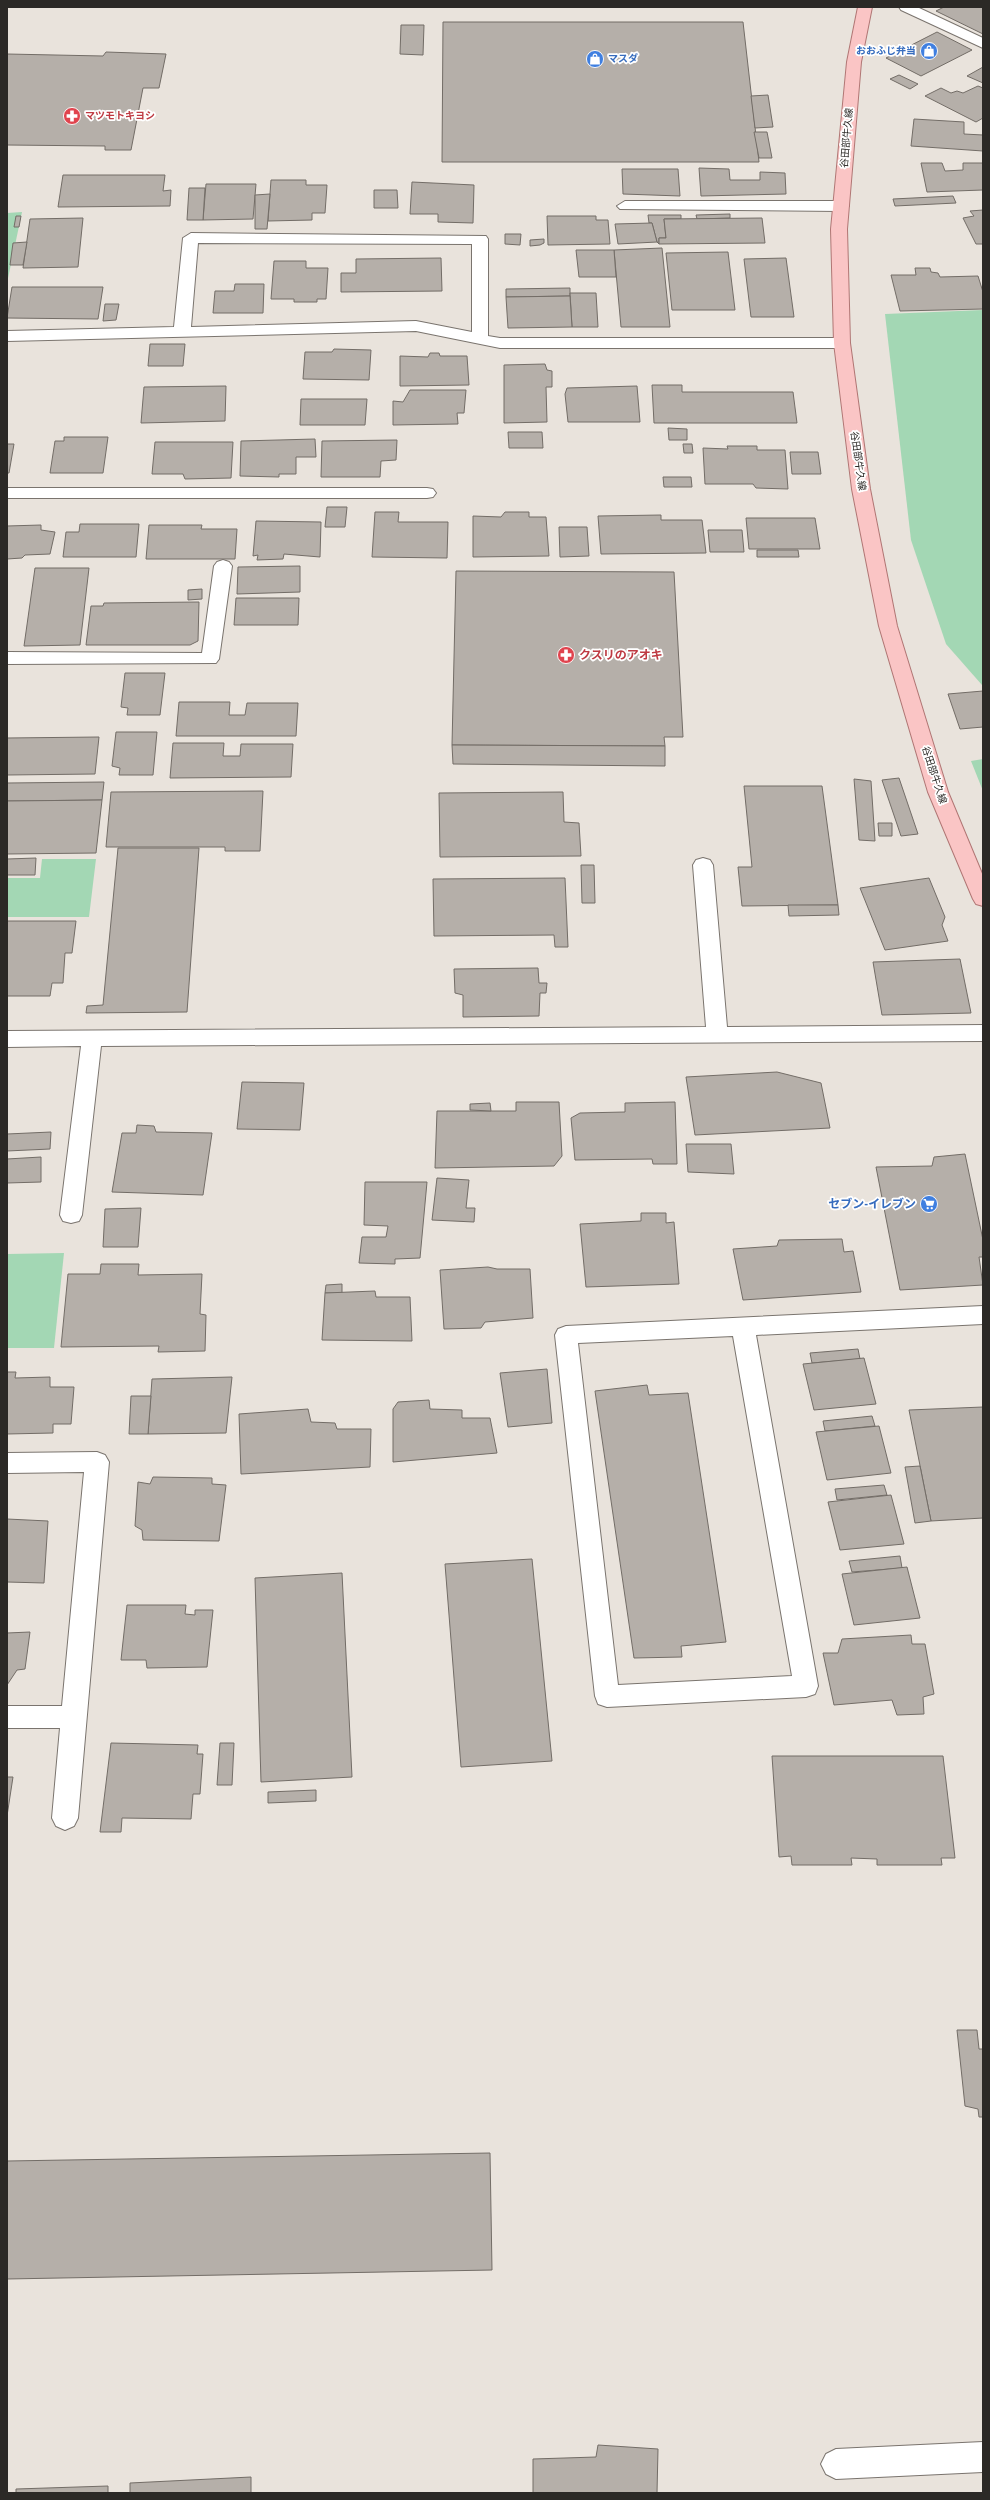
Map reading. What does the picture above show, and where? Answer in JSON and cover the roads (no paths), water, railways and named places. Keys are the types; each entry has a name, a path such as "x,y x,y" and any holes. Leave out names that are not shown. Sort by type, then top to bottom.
{"main road":[{"name":"谷田部牛久線","path":"865,7 854,62 839,229 842,343 862,489 888,626 938,792 983,899"}],"street":[{"path":"906,7 983,44"},
{"path":"625,206 841,206"},
{"path":"182,332 191,238 480,239 480,339"},
{"path":"7,336 416,326 500,343 842,343"},
{"path":"7,493 427,493"},
{"path":"7,658 210,659 223,566"},
{"path":"703,865 716,1034"},
{"path":"7,1039 983,1033"},
{"path":"71,1216 92,1038"},
{"path":"743,1327 806,1686 607,1696 566,1335 983,1316"},
{"path":"7,1463 97,1462 65,1818"},
{"path":"7,1718 73,1717"},
{"path":"836,2464 983,2457"}],"place":[{"name":"おおふじ弁当","path":"929,51"},
{"name":"マスダ","path":"595,59"},
{"name":"マツモトキヨシ","path":"72,116"},
{"name":"クスリのアオキ","path":"566,655"},
{"name":"セブン-イレブン","path":"929,1204"}]}
